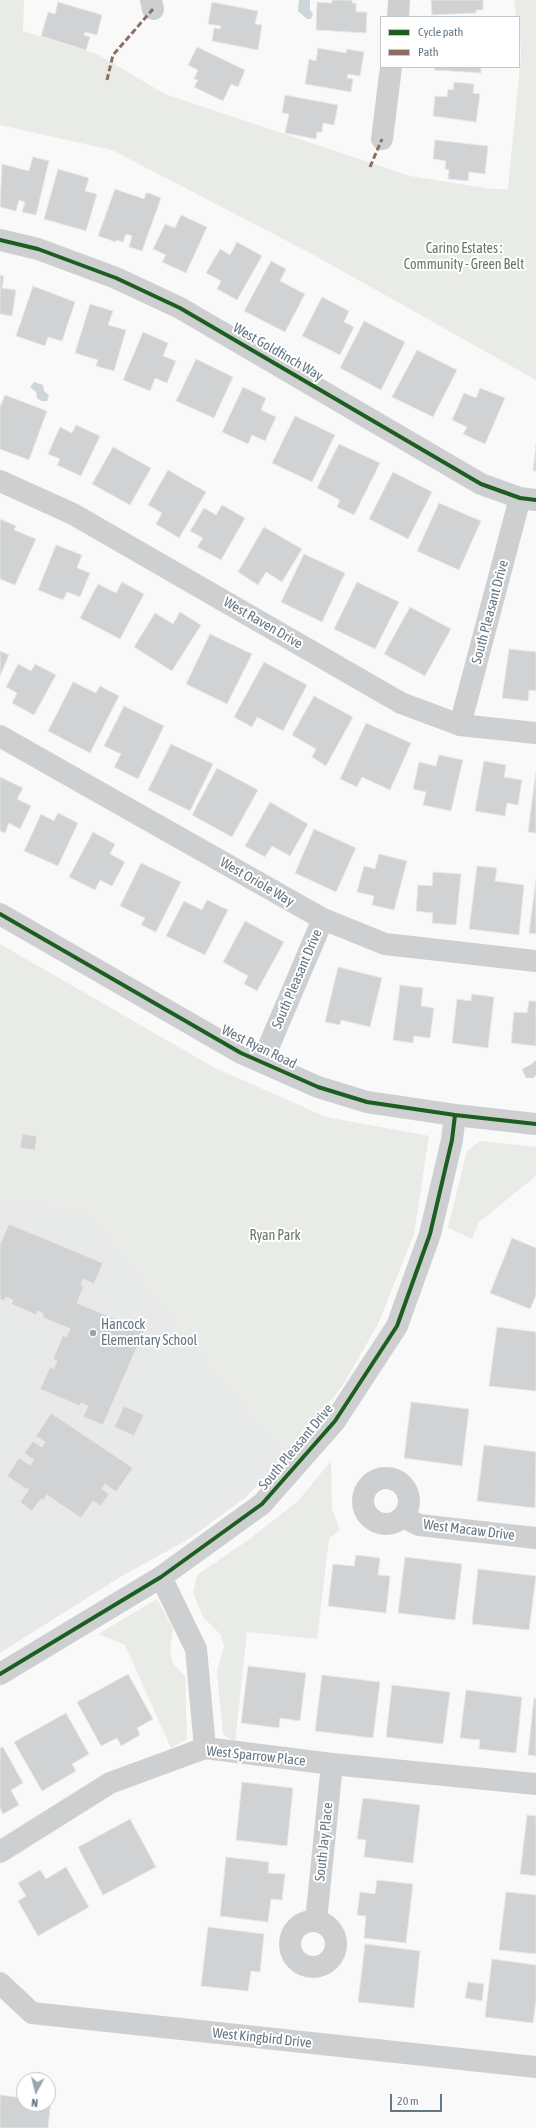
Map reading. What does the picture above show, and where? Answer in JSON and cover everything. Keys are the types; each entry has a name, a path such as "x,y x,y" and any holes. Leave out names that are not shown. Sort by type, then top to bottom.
{"street":[{"path":"398,16 399,0"},
{"path":"382,140 391,68"},
{"name":"West Goldfinch Way","path":"0,240 38,249 116,278 180,308 481,484 528,499"},
{"name":"West Raven Drive","path":"0,481 73,514 401,703 460,725 536,733"},
{"name":"South Pleasant Drive","path":"460,725 528,499"},
{"name":"West Oriole Way","path":"0,736 323,919 385,944 536,961"},
{"name":"West Ryan Road","path":"0,914 241,1053 318,1087 367,1102 455,1115 536,1124"},
{"name":"South Pleasant Drive","path":"262,1062 323,919"},
{"name":"South Pleasant Drive","path":"0,1674 160,1577 265,1502 335,1421 397,1326 430,1234 452,1140 455,1115"},
{"name":"West Macaw Drive","path":"404,1517 419,1525 536,1538"},
{"path":"160,1577 196,1649 205,1748"},
{"name":"West Sparrow Place","path":"0,1852 110,1783 205,1748 332,1764 536,1784"},
{"name":"South Jay Place","path":"316,1921 332,1764"},
{"name":"West Kingbird Drive","path":"0,1983 32,2013 536,2067"}],"shaded area":[{"path":"299,0 310,0 310,10 313,14 311,19 307,19 298,11"},
{"path":"34,382 43,385 44,391 49,395 47,401 41,401 37,398 36,392 30,387"},
{"path":"536,1060 536,1075 533,1078 526,1078 522,1069 532,1064"},
{"name":"Hancock Elementary School","path":"0,1198 88,1211 285,1455 246,1497 189,1539 120,1577 0,1653"}],"green space":[{"name":"Carino Estates : Community - Green Belt","path":"0,0 24,0 23,31 97,54 165,94 410,176 492,189 508,189 521,56 520,16 516,16 514,0 536,0 536,380 314,255 112,150 0,125"},
{"name":"Ryan Park","path":"0,944 215,1068 326,1117 429,1136 414,1234 378,1324 341,1388 285,1455 88,1211 0,1198"},
{"path":"480,1141 536,1147 536,1176 479,1222 472,1239 448,1228 467,1151"},
{"path":"331,1461 332,1509 340,1530 329,1538 317,1639 247,1632 235,1742 223,1734 217,1672 224,1646 221,1635 203,1617 193,1593 197,1575 247,1541 298,1501"},
{"path":"157,1599 173,1628 170,1652 173,1663 185,1677 187,1739 171,1748 125,1645 98,1634"}],"building":[{"path":"332,0 352,0 352,3 356,3 356,12 367,12 366,33 316,30 317,2 332,3"},
{"path":"431,0 483,0 483,10 476,10 476,13 432,15"},
{"path":"58,2 102,15 97,35 85,32 84,35 90,37 86,50 41,36 48,12 55,14"},
{"path":"212,2 258,11 255,24 262,25 258,50 212,41 214,28 220,29 221,26 208,24"},
{"path":"197,47 245,70 238,87 231,84 223,101 194,87 198,80 194,79 198,70 188,65"},
{"path":"318,48 346,53 347,49 364,52 360,76 348,74 347,78 353,79 351,92 305,84 309,59 316,61"},
{"path":"435,68 481,68 481,73 434,70"},
{"path":"454,82 474,84 473,93 480,94 476,122 433,116 435,96 447,97 448,89 453,90"},
{"path":"285,95 338,105 334,125 323,123 322,132 317,132 316,139 285,133 289,114 282,113"},
{"path":"435,140 488,146 485,174 469,172 468,181 448,179 449,170 445,169 446,161 433,159"},
{"path":"33,157 49,161 36,215 22,212 25,202 19,200 16,211 0,207 2,164 29,171"},
{"path":"58,169 89,178 85,191 97,194 86,231 44,219"},
{"path":"115,189 144,199 146,193 161,198 142,251 129,247 132,236 126,234 123,242 116,240 116,242 98,236"},
{"path":"181,215 207,227 186,273 162,262 166,255 153,249 165,224 175,228"},
{"path":"237,242 262,256 237,300 217,289 221,281 206,273 220,249 230,255"},
{"path":"271,261 286,269 280,281 305,294 285,332 244,311"},
{"path":"0,275 4,276 2,288 16,290 12,316 0,314"},
{"path":"33,286 75,302 62,341 48,337 45,346 16,336"},
{"path":"322,297 349,311 344,322 354,327 340,355 302,336"},
{"path":"90,304 113,311 108,325 126,330 114,371 96,366 98,360 75,353"},
{"path":"364,321 405,342 381,390 340,368"},
{"path":"143,332 168,343 163,356 176,361 167,383 155,378 150,391 123,380"},
{"path":"417,350 457,370 433,417 392,397"},
{"path":"196,359 233,377 214,418 176,401"},
{"path":"243,387 266,398 261,410 276,417 265,441 252,435 248,444 222,432"},
{"path":"480,388 505,398 485,444 463,434 467,427 452,420 464,393 476,398"},
{"path":"5,395 47,411 29,460 0,449 0,407"},
{"path":"295,416 335,435 312,482 272,463"},
{"path":"76,425 100,436 81,476 57,465 60,459 48,454 60,427 72,433"},
{"path":"339,444 380,463 354,515 337,507 340,500 317,488"},
{"path":"536,444 536,471 533,471"},
{"path":"113,447 151,468 130,505 92,484"},
{"path":"168,470 206,492 179,538 156,524 162,513 148,505"},
{"path":"393,472 432,492 408,539 369,519"},
{"path":"439,503 481,521 459,570 417,551"},
{"path":"222,505 245,518 221,560 197,547 203,538 190,531 204,508 216,515"},
{"path":"0,519 16,526 14,530 36,539 15,585 0,579"},
{"path":"264,527 302,549 282,582 266,572 258,585 238,572"},
{"path":"56,545 82,555 77,568 90,573 80,597 67,592 63,600 38,590"},
{"path":"304,554 345,573 322,622 281,602"},
{"path":"122,582 144,594 120,639 80,618 98,584 116,593"},
{"path":"357,582 399,602 375,649 334,629"},
{"path":"410,607 451,629 425,676 384,654"},
{"path":"180,612 201,625 172,671 134,647 155,613 173,624"},
{"path":"210,634 252,654 227,704 186,684"},
{"path":"509,649 536,652 536,691 529,690 528,701 502,698"},
{"path":"0,651 9,655 0,676"},
{"path":"264,662 307,685 283,731 257,717 252,727 234,717"},
{"path":"18,664 31,671 35,664 56,675 34,715 12,703 17,693 6,687"},
{"path":"73,682 96,693 100,686 119,696 90,753 48,731"},
{"path":"314,696 353,717 326,766 312,757 316,749 292,735"},
{"path":"124,706 164,726 138,779 114,767 121,754 104,746"},
{"path":"366,723 411,743 390,790 362,777 357,787 340,779"},
{"path":"171,744 213,764 190,811 148,790"},
{"path":"439,755 463,760 451,811 423,805 426,792 413,789 419,762 436,766"},
{"path":"484,761 506,765 504,777 522,780 518,805 507,803 505,816 475,811"},
{"path":"217,768 258,790 232,837 192,815"},
{"path":"536,771 536,833 528,832"},
{"path":"0,777 23,788 17,799 31,806 20,829 9,823 5,833 0,831"},
{"path":"270,802 308,824 290,856 272,846 265,857 245,846"},
{"path":"58,813 78,823 58,866 24,851 41,814 54,821"},
{"path":"314,829 356,848 336,892 295,873"},
{"path":"93,832 115,844 110,854 125,862 112,886 100,880 95,890 69,877"},
{"path":"379,854 407,861 394,910 372,905 374,896 357,892 364,866 375,869"},
{"path":"141,863 181,882 156,932 141,925 145,918 120,906"},
{"path":"477,866 497,868 495,881 524,885 519,935 469,929"},
{"path":"433,872 461,874 456,925 432,923 433,913 416,911 418,885 432,886"},
{"path":"536,880 536,934 529,933"},
{"path":"207,900 228,910 205,955 166,936 184,901 202,910"},
{"path":"245,921 284,942 257,991 244,984 248,976 223,962"},
{"path":"338,967 382,978 370,1027 341,1020 340,1025 325,1022"},
{"path":"400,985 423,988 421,1006 434,1008 430,1038 414,1036 413,1043 393,1040"},
{"path":"472,994 494,997 488,1048 452,1043 457,999 471,1001"},
{"path":"529,1001 536,1001 536,1046 511,1043 514,1012 527,1013"},
{"path":"22,1134 37,1136 35,1150 20,1148"},
{"path":"9,1224 103,1263 94,1284 83,1279 81,1285 84,1286 77,1303 144,1331 103,1425 83,1417 88,1406 81,1403 80,1406 40,1389 50,1367 54,1369 57,1361 53,1359 63,1335 66,1337 70,1329 42,1317 44,1314 38,1311 36,1315 11,1304 13,1300 6,1297 4,1301 0,1299 0,1244"},
{"path":"512,1238 536,1248 536,1295 530,1309 490,1293"},
{"path":"497,1327 536,1332 536,1391 489,1386"},
{"path":"411,1402 469,1409 462,1466 404,1458"},
{"path":"124,1406 144,1415 134,1436 114,1427"},
{"path":"51,1413 133,1468 116,1492 105,1484 102,1489 109,1494 101,1506 93,1501 81,1518 47,1495 43,1500 41,1499 32,1511 20,1502 29,1489 26,1489 7,1476 19,1458 30,1465 34,1460 24,1453 33,1441 42,1447 45,1442 36,1436"},
{"path":"484,1445 536,1452 535,1508 477,1501"},
{"path":"356,1555 380,1558 378,1575 390,1576 386,1613 328,1606 333,1564 354,1566"},
{"path":"405,1557 462,1564 455,1620 398,1613"},
{"path":"478,1569 536,1576 529,1630 472,1624"},
{"path":"248,1666 306,1673 300,1721 280,1718 279,1728 241,1723"},
{"path":"128,1674 153,1719 137,1728 140,1735 121,1746 117,1738 101,1746 77,1702"},
{"path":"322,1675 380,1682 373,1738 315,1731"},
{"path":"392,1685 450,1692 443,1744 386,1737"},
{"path":"466,1690 522,1697 516,1753 479,1749 480,1740 460,1738"},
{"path":"534,1698 536,1698 536,1756 528,1755"},
{"path":"66,1713 89,1754 72,1764 76,1771 42,1791 14,1742"},
{"path":"3,1747 23,1783 11,1790 19,1805 3,1814 0,1808 0,1748"},
{"path":"242,1782 293,1788 287,1846 236,1840"},
{"path":"363,1798 420,1805 413,1863 364,1857 366,1840 357,1839"},
{"path":"527,1815 536,1816 536,1876 520,1874"},
{"path":"130,1819 156,1867 103,1895 78,1847"},
{"path":"226,1857 269,1862 268,1873 285,1874 282,1900 271,1899 268,1922 220,1916"},
{"path":"66,1867 89,1907 38,1936 18,1901 26,1896 18,1883 40,1870 46,1879"},
{"path":"377,1880 413,1884 406,1943 364,1938 366,1916 357,1915 360,1892 375,1894"},
{"path":"506,1892 536,1895 536,1954 499,1950"},
{"path":"208,1927 264,1934 260,1972 251,1971 248,1991 201,1986"},
{"path":"365,1944 420,1951 414,2008 358,2002"},
{"path":"492,1959 536,1965 536,2001 533,2023 485,2017"},
{"path":"468,1982 484,1984 482,2001 465,1998"},
{"path":"0,2095 16,2097 16,2112 50,2112 48,2128 0,2128"}],"marked path":[{"path":"107,80 113,55 153,9"},
{"path":"370,167 382,139"}],"cycle path":[{"path":"0,240 38,249 116,278 180,308 481,484 520,498 536,500"},
{"path":"0,914 241,1053 318,1087 367,1102 455,1115 536,1124"},
{"path":"0,1674 161,1577 262,1504 335,1421 397,1326 430,1234 452,1140 455,1115"}],"place":[{"name":"Hancock Elementary School","path":"93,1333"}]}
